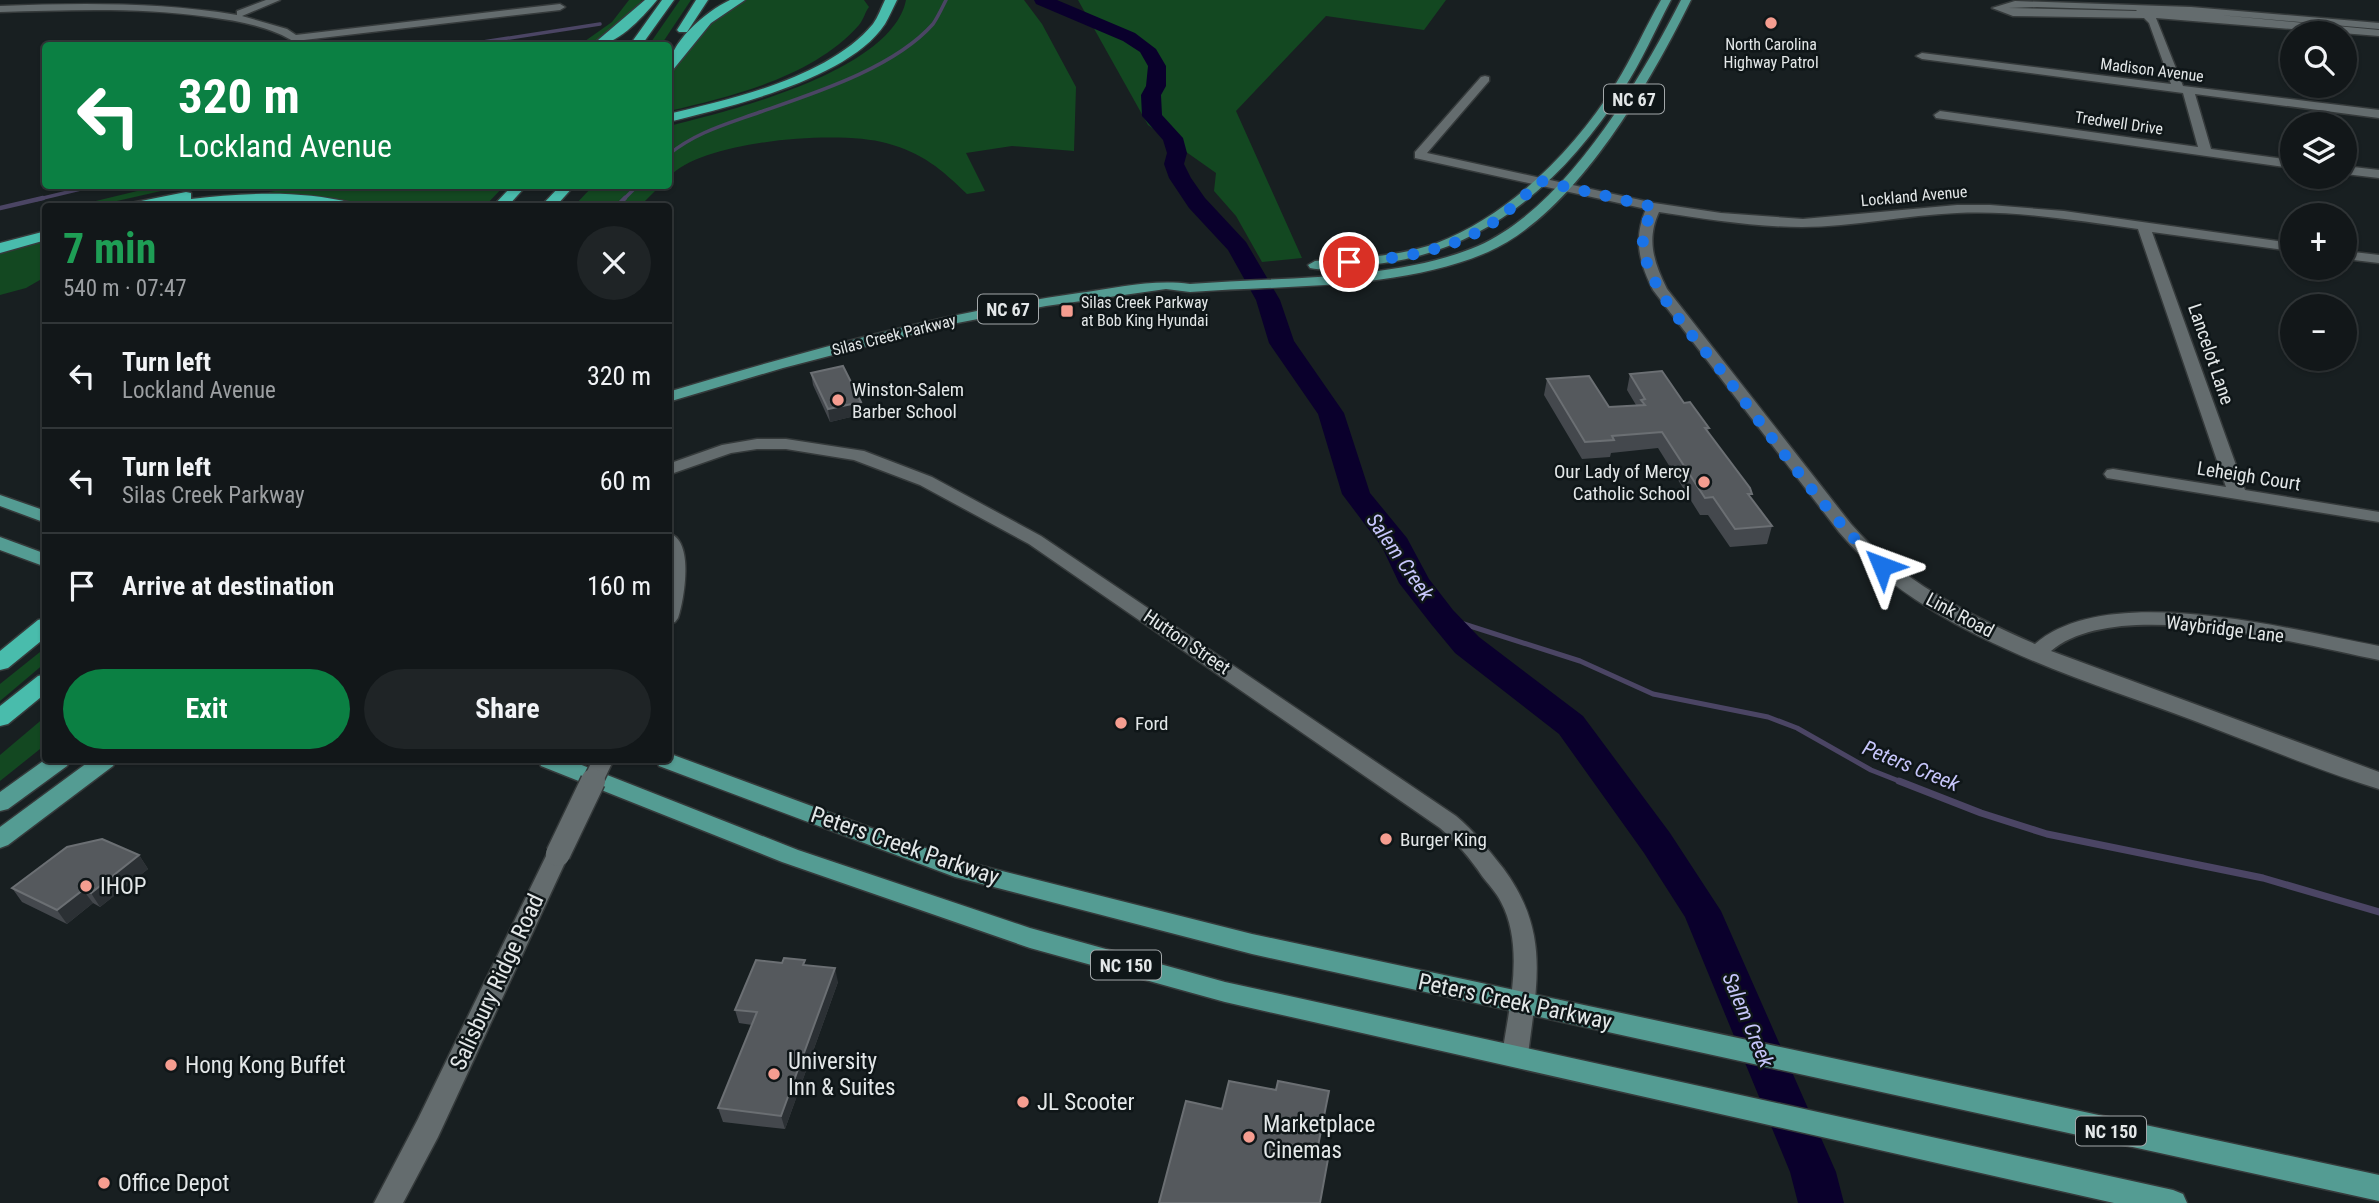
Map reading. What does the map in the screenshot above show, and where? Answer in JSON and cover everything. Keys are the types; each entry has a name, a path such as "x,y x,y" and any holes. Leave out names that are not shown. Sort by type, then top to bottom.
{"highway":[{"path":"602,42 629,22 651,0"},
{"path":"638,42 668,0"},
{"path":"672,46 702,0"},
{"path":"672,63 700,25 715,12 738,0"},
{"path":"672,115 744,99 820,67 869,34 883,19 891,0"},
{"path":"672,115 752,90 821,60 863,29 875,13 874,4"},
{"path":"134,203 192,189"},
{"path":"152,203 227,189"},
{"path":"178,203 254,189"},
{"path":"503,203 516,189"},
{"path":"551,203 564,189"},
{"path":"197,203 264,198 327,203"},
{"path":"0,239 42,228"},
{"path":"0,248 42,235"},
{"path":"0,663 42,628"},
{"path":"0,718 42,684"}],"main road":[{"name":"Silas Creek Parkway","path":"672,396 777,365 951,320 1046,302 1166,285 1190,288 1227,278 1298,273 1375,261 1441,246 1494,221 1541,181 1600,114 1619,88 1666,0"},
{"name":"Silas Creek Parkway","path":"1298,273 1376,275 1446,261 1482,249 1506,236 1534,215 1563,186 1628,109 1647,78 1686,0"},
{"path":"0,500 42,516"},
{"path":"0,543 42,559"},
{"name":"Peters Creek Parkway","path":"672,762 955,868 1252,944 2379,1188"},
{"path":"0,803 53,763"},
{"path":"0,839 101,763"},
{"name":"NC 150","path":"557,763 762,846 1030,938 1225,992 2173,1203"}],"street":[{"path":"241,13 275,0"},
{"path":"0,9 145,4 241,13 282,24 303,41 557,4"},
{"path":"2379,26 2237,12 2139,7 2065,5 1997,8 2013,13 2139,7 2379,33"},
{"path":"2139,7 2154,22 2184,90 2206,153"},
{"name":"Madison Avenue","path":"1922,56 2379,114"},
{"name":"Lockland Avenue","path":"1485,79 1419,155 1654,207 1721,217 1803,223 1957,209 1990,209 2064,215 2280,245"},
{"name":"Tredwell Drive","path":"1940,115 2280,162"},
{"path":"2357,171 2379,174"},
{"name":"Link Road","path":"1654,207 1645,228 1643,244 1660,290 1845,528 1862,548 1911,589 1985,630 2037,653 2379,780"},
{"name":"Lancelot Lane","path":"2144,227 2238,496"},
{"path":"2357,257 2379,260"},
{"name":"Hutton Street","path":"672,469 743,445 786,444 840,451 881,463 926,481 1022,532 1172,632 1459,831 1476,849 1515,907 1524,943 1515,1055"},
{"name":"Leheigh Court","path":"2113,474 2379,517"},
{"path":"672,550 677,565 678,585 672,605"},
{"name":"Waybridge Lane","path":"2037,653 2058,635 2080,626 2104,622 2177,620 2379,653"},
{"name":"Salisbury Ridge Road","path":"387,1203 428,1128 602,763"}],"green space":[{"path":"629,0 642,0 605,36 593,42 584,42 612,22"},
{"path":"680,0 691,0 663,42 651,42"},
{"path":"744,0 864,0 869,7 859,25 840,43 796,71 745,91 672,110 672,72 703,27"},
{"path":"906,0 1024,0 1042,24 1076,87 1074,151 1012,146 966,153 985,191 967,194 921,157 899,147 864,139 805,138 772,141 710,154 686,164 672,175 672,125 730,110 805,84 872,48 894,25"},
{"path":"1078,0 1446,0 1424,30 1326,16 1236,111 1302,258 1262,262 1236,216 1214,191 1216,173 1148,125"},
{"path":"146,189 170,189 108,203 87,203"},
{"path":"288,189 501,189 488,203 332,203 269,195 269,192"},
{"path":"590,189 657,189 643,203 577,203"},
{"path":"42,241 42,279 26,288 0,295 0,253"},
{"path":"42,650 42,666 0,701 0,684"},
{"path":"42,720 42,747 0,781 0,755"}],"building":[{"name":"Winston-Salem Barber School","path":"843,366 861,402 828,409 811,373"},
{"path":"1662,371 1684,403 1690,402 1709,428 1705,428 1750,488 1752,494 1748,494 1772,526 1735,529 1713,497 1705,498 1662,432 1612,436 1614,440 1585,442 1547,379 1589,376 1609,407 1645,405 1641,400 1645,399 1630,374"},
{"path":"102,839 139,855 91,893 83,890 57,910 12,888 67,847"},
{"name":"University Inn & Suites","path":"784,958 805,960 803,965 835,968 781,1116 718,1108 757,1012 735,1010 756,960 782,963"},
{"name":"Marketplace Cinemas","path":"1229,1081 1276,1090 1278,1081 1329,1091 1316,1156 1328,1159 1320,1203 1159,1203 1186,1101 1222,1109"}],"waterway":[{"path":"672,152 712,129 829,87 876,66 917,40 933,24 946,0"},
{"name":"Salem Creek","path":"1042,0 1129,37 1147,49 1157,66 1156,86 1151,95 1152,116 1173,138 1177,153 1174,164 1180,178 1197,203 1238,247 1268,300 1282,343 1296,359 1307,382 1331,413 1356,494 1396,545 1415,583 1467,645 1571,725 1657,843 1702,911 1813,1172 1821,1203"},
{"path":"483,42 600,24"},
{"path":"35,200 81,189"},
{"path":"620,203 634,189"},
{"path":"0,208 43,198"},
{"name":"Peters Creek","path":"1442,617 1580,661 1653,694 1768,717 1797,728 1871,770 1904,783"},
{"name":"Peters Creek","path":"1899,781 1981,813 2047,834 2263,878 2379,912"}],"place":[{"name":"North Carolina Highway Patrol","path":"1771,23"},
{"name":"Silas Creek Parkway at Bob King Hyundai","path":"1067,311"},
{"name":"Winston-Salem Barber School","path":"838,400"},
{"name":"Our Lady of Mercy Catholic School","path":"1704,482"},
{"name":"Ford","path":"1121,723"},
{"name":"Burger King","path":"1386,839"},
{"name":"IHOP","path":"86,886"},
{"name":"Hong Kong Buffet","path":"171,1065"},
{"name":"University Inn & Suites","path":"774,1074"},
{"name":"JL Scooter","path":"1023,1102"},
{"name":"Marketplace Cinemas","path":"1249,1137"},
{"name":"Office Depot","path":"104,1183"}],"route":[{"path":"1349,262 1375,261 1418,253 1463,238 1494,221 1541,181 1654,207 1645,228 1643,244 1660,290 1813,489 1862,548 1882,566"}]}
